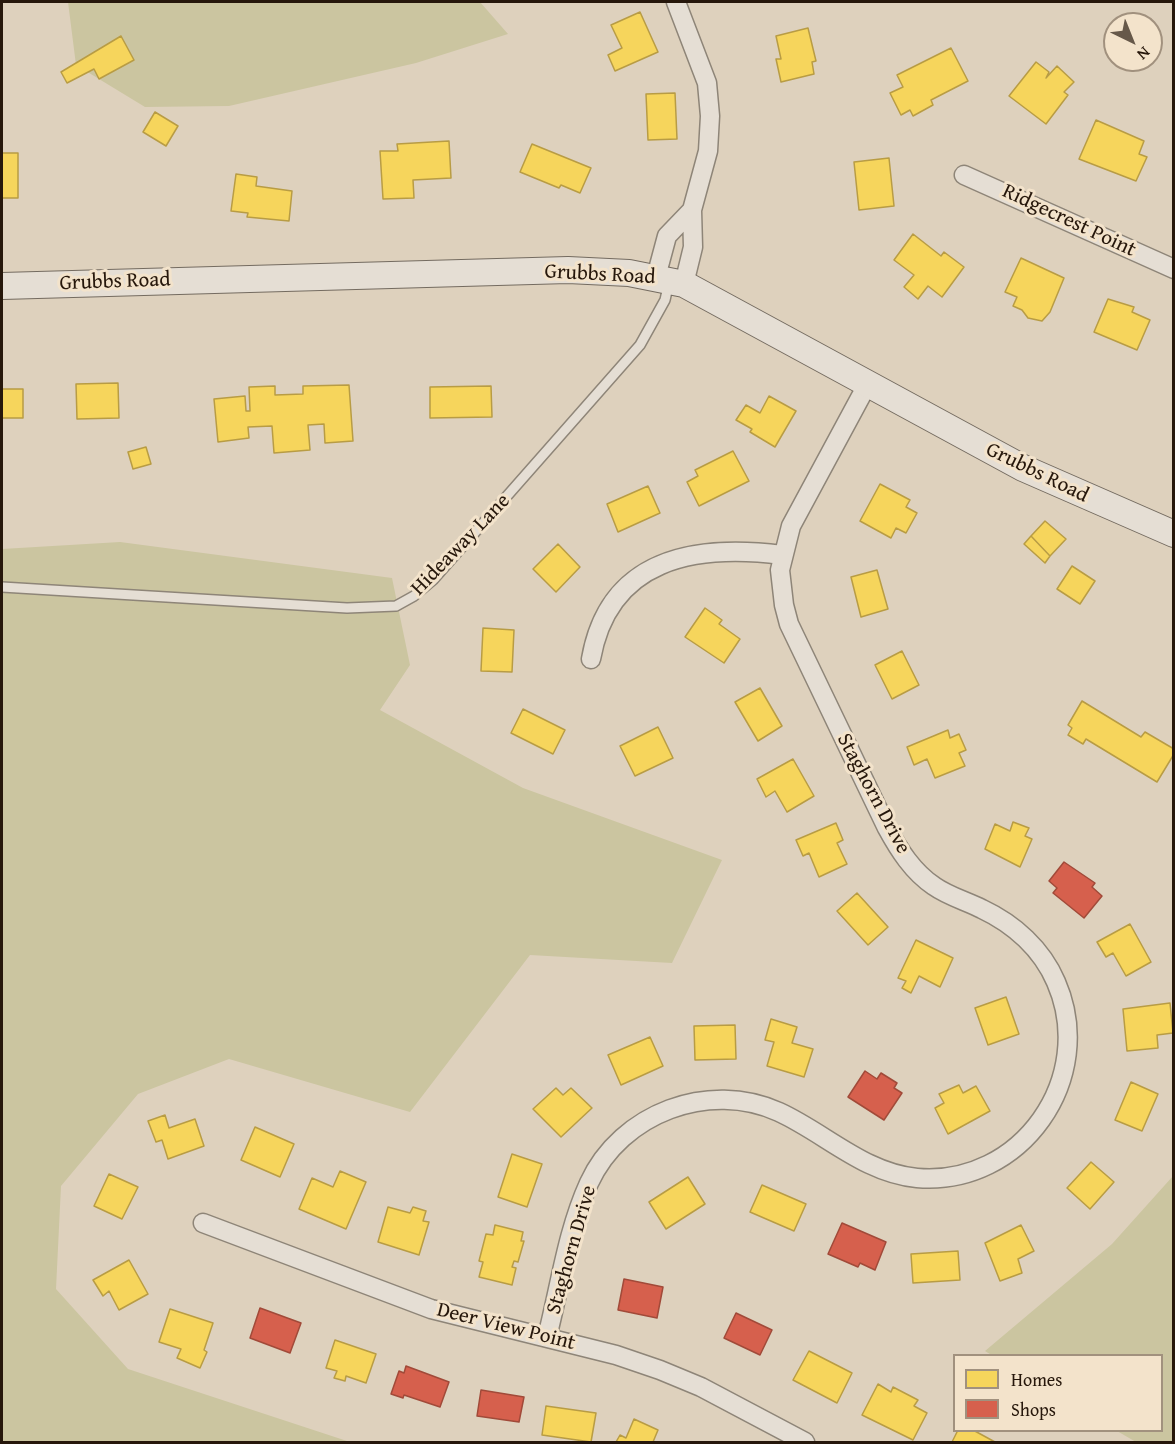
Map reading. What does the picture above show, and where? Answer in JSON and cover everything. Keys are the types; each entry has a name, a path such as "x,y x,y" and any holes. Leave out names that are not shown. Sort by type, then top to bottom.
{"street":[{"path":"670,280 693,247 692,210 708,151 709,97 700,58 676,2"},
{"name":"Ridgecrest Point","path":"964,175 1173,269"},
{"path":"670,280 667,236 692,210"},
{"name":"Grubbs Road","path":"2,285 568,270 670,280 731,307 867,385 1023,468 1173,534"},
{"name":"Staghorn Drive","path":"547,1337 571,1238 590,1181 628,1133 666,1110 680,1104 714,1100 766,1106 883,1170 918,1178 933,1178 973,1171 1008,1153 1040,1124 1061,1083 1066,1057 1066,1027 1059,992 1052,974 1038,952 1020,934 984,910 933,886 914,868 896,844 789,624 781,585 782,555 790,526 867,385"},
{"path":"591,659 600,625 612,603 636,581 656,568 687,555 716,550 782,555"},
{"name":"Deer View Point","path":"203,1223 431,1309 616,1355 681,1377 805,1443"}],"lane":[{"name":"Hideaway Lane","path":"2,587 347,609 385,608 407,601 433,580 478,531 640,345 665,300 670,280"}],"shaded area":[{"path":"68,2 480,2 508,34 416,63 229,106 145,107 76,65"},
{"path":"120,542 392,578 410,665 380,710 523,788 722,860 672,963 530,955 410,1112 229,1059 138,1094 61,1186 56,1289 128,1369 350,1442 2,1442 2,549"},
{"path":"1173,1176 1173,1442 1136,1442 1119,1432 1163,1432 1163,1354 990,1354 985,1351 1112,1244"}],"building: Homes":[{"path":"640,12 658,52 615,71 608,55 622,48 611,25"},
{"path":"808,28 816,61 812,62 814,74 781,82 776,59 781,59 776,36"},
{"path":"121,36 134,60 99,79 94,69 67,83 61,72"},
{"path":"951,48 968,81 931,100 933,105 913,116 910,110 901,115 890,93 903,87 897,75"},
{"path":"1036,62 1049,72 1046,78 1057,66 1074,82 1064,92 1068,95 1046,124 1009,96"},
{"path":"675,93 677,139 648,140 646,94"},
{"path":"155,112 178,126 166,146 143,132"},
{"path":"1096,120 1144,141 1139,154 1147,157 1136,181 1079,159"},
{"path":"449,141 451,178 413,180 414,198 383,199 380,151 398,151 397,144"},
{"path":"532,144 591,168 580,193 561,185 559,188 520,172"},
{"path":"2,153 18,153 18,198 2,198"},
{"path":"889,158 894,206 859,210 854,162"},
{"path":"236,174 257,177 256,186 292,191 289,221 247,217 248,213 231,211"},
{"path":"913,234 941,256 944,252 964,267 942,297 928,286 918,299 904,287 914,275 894,260"},
{"path":"1021,258 1064,278 1050,312 1042,321 1028,318 1022,310 1013,306 1017,297 1005,292"},
{"path":"1108,299 1134,307 1132,312 1150,320 1137,350 1094,332"},
{"path":"118,383 119,418 77,419 76,384"},
{"path":"349,385 353,441 325,443 324,424 308,425 310,450 274,453 272,426 248,427 249,438 218,442 214,399 245,396 246,411 250,411 249,387 275,386 275,395 303,394 303,386"},
{"path":"491,386 492,417 430,418 430,387"},
{"path":"2,389 23,389 23,418 2,418"},
{"path":"769,396 796,411 775,447 750,432 752,429 736,420 746,405 760,413"},
{"path":"146,447 151,464 133,469 128,452"},
{"path":"733,451 749,481 699,506 687,482 698,476 695,470"},
{"path":"880,484 910,500 906,507 917,513 906,533 896,528 891,538 860,521"},
{"path":"648,486 660,513 618,532 607,504"},
{"path":"1045,521 1066,539 1050,556 1031,536"},
{"path":"1031,536 1050,556 1045,563 1024,544"},
{"path":"558,544 580,567 556,592 533,569"},
{"path":"1072,566 1095,581 1080,604 1057,589"},
{"path":"877,570 888,609 861,617 851,577"},
{"path":"705,608 722,620 719,624 740,639 724,663 685,637"},
{"path":"483,628 514,630 512,672 481,671"},
{"path":"902,651 919,685 892,699 875,665"},
{"path":"760,688 782,726 758,741 735,702"},
{"path":"1082,701 1141,737 1145,732 1174,749 1174,754 1157,782 1086,739 1083,744 1068,735 1072,728 1068,725"},
{"path":"523,709 565,730 553,754 511,733"},
{"path":"658,727 673,758 635,776 620,746"},
{"path":"948,730 950,738 959,734 966,750 959,753 965,766 935,778 927,759 914,765 907,747"},
{"path":"793,759 814,796 787,812 775,791 766,797 757,779"},
{"path":"1013,822 1029,828 1025,836 1032,839 1020,867 985,849 995,824 1010,831"},
{"path":"836,823 843,840 837,843 847,864 819,877 809,853 803,856 796,840"},
{"path":"857,893 888,927 868,945 837,911"},
{"path":"1130,924 1151,962 1126,976 1113,953 1106,957 1097,942"},
{"path":"916,940 953,958 940,987 919,976 911,993 902,988 906,981 898,978"},
{"path":"1006,997 1019,1034 988,1045 975,1008"},
{"path":"1170,1003 1173,1033 1157,1035 1158,1048 1127,1051 1123,1009"},
{"path":"771,1019 797,1027 792,1043 813,1049 804,1077 767,1066 774,1042 765,1040"},
{"path":"735,1025 736,1059 695,1060 694,1026"},
{"path":"650,1037 663,1066 621,1085 608,1055"},
{"path":"1131,1082 1158,1094 1142,1131 1115,1120"},
{"path":"959,1085 963,1093 976,1086 990,1111 948,1134 935,1108 944,1103 939,1094"},
{"path":"556,1088 563,1095 571,1088 592,1108 561,1137 533,1109"},
{"path":"165,1115 169,1128 195,1119 204,1146 168,1159 162,1140 156,1142 148,1121"},
{"path":"255,1127 294,1144 280,1177 241,1160"},
{"path":"512,1154 542,1164 527,1207 498,1197"},
{"path":"1091,1162 1114,1182 1090,1209 1067,1188"},
{"path":"340,1171 366,1182 346,1229 299,1209 312,1178 333,1187"},
{"path":"109,1174 138,1187 122,1219 94,1206"},
{"path":"688,1177 705,1204 666,1229 649,1202"},
{"path":"762,1185 806,1204 794,1231 750,1212"},
{"path":"388,1207 410,1213 413,1207 426,1211 423,1221 429,1222 419,1255 378,1242"},
{"path":"495,1225 523,1232 521,1241 524,1241 518,1262 514,1261 512,1267 516,1268 512,1285 479,1277 483,1262 479,1261 486,1234 493,1235"},
{"path":"1021,1225 1034,1251 1018,1259 1022,1273 1000,1281 985,1243"},
{"path":"958,1251 960,1280 913,1283 911,1254"},
{"path":"129,1260 148,1294 119,1310 109,1291 103,1296 93,1280"},
{"path":"170,1309 213,1323 204,1350 207,1352 200,1368 177,1358 181,1349 159,1342"},
{"path":"335,1340 376,1354 366,1383 346,1376 345,1381 334,1378 337,1371 326,1368"},
{"path":"809,1351 852,1373 837,1403 793,1380"},
{"path":"878,1384 891,1392 893,1387 918,1400 914,1406 927,1413 913,1440 862,1415"},
{"path":"546,1406 596,1413 591,1442 542,1435"},
{"path":"634,1419 658,1430 653,1442 616,1442 620,1435 626,1438"},
{"path":"957,1432 977,1432 995,1442 952,1442"}],"building: Shops":[{"path":"1064,862 1095,883 1092,887 1102,896 1084,918 1053,893 1057,888 1049,881"},
{"path":"865,1071 877,1079 881,1073 897,1083 894,1088 902,1093 884,1120 848,1097"},
{"path":"842,1223 886,1242 875,1270 860,1263 858,1267 828,1254"},
{"path":"624,1279 663,1287 657,1318 618,1310"},
{"path":"260,1308 301,1323 290,1353 250,1338"},
{"path":"736,1313 772,1330 760,1355 724,1338"},
{"path":"406,1366 449,1382 440,1407 404,1395 403,1398 391,1394 399,1371 404,1373"},
{"path":"481,1390 524,1397 519,1422 477,1416"}]}
